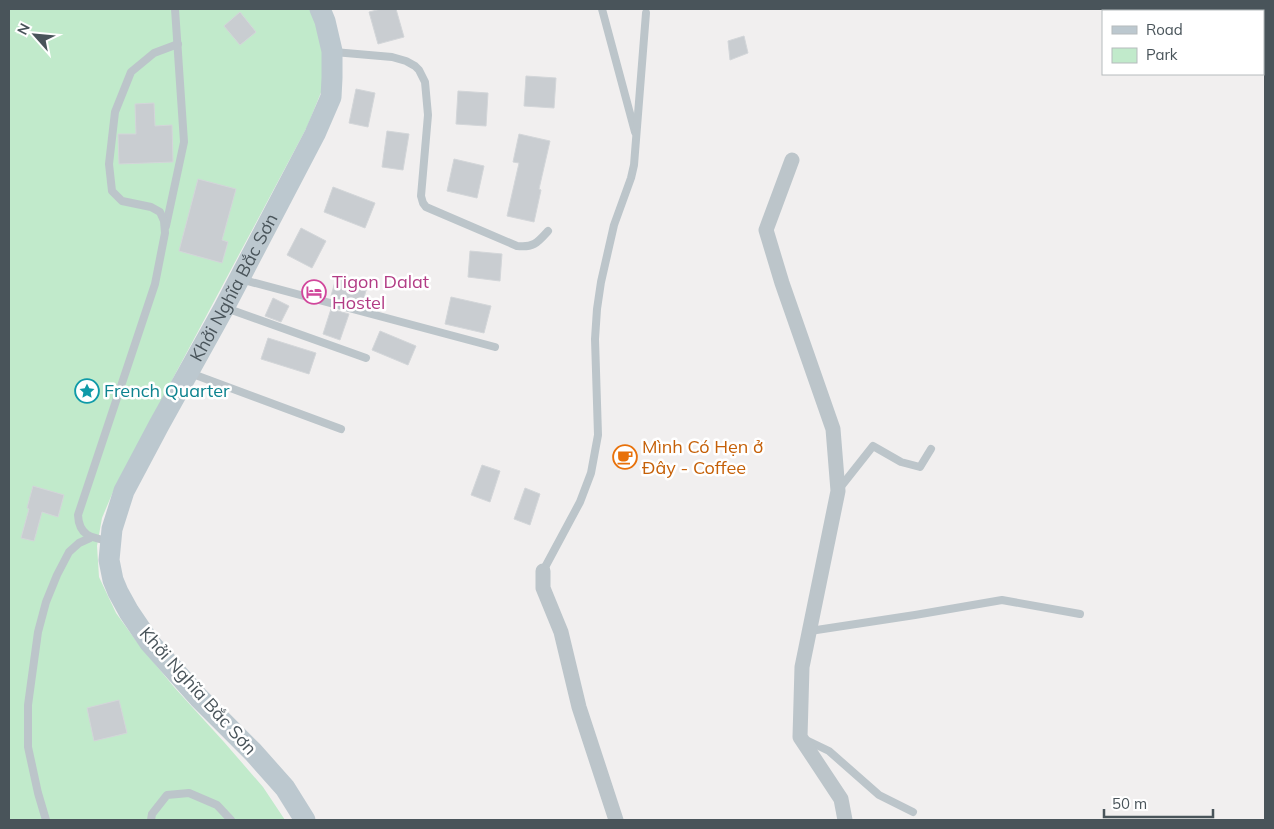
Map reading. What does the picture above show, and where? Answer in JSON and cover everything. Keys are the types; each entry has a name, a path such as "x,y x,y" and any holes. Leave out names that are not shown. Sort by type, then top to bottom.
{"street":[{"name":"Khởi Nghĩa Bắc Sơn","path":"305,820 285,788 254,752 199,698 150,643 118,592 113,580 109,560 100,539 112,529 124,491 224,308 315,134 331,97 332,52 325,21 320,9"},
{"path":"792,160 766,230 782,284 833,429 838,491 802,667 800,737 841,799 845,820"},
{"path":"543,571 543,588 561,632 579,707 616,820"}],"lane":[{"path":"100,539 84,531 78,515 155,284 184,142 175,9"},
{"path":"602,9 637,138"},
{"path":"543,571 580,502 591,473 598,435 595,339 597,308 614,225 631,178 637,138 646,13"},
{"path":"165,233 164,221 160,212 151,207 122,200 112,191 109,164 115,112 131,72 154,52 178,44"},
{"path":"332,52 392,57 406,61 419,70 425,82 428,115 421,196 426,207 518,246 530,247 548,231"},
{"path":"238,278 495,347"},
{"path":"224,308 366,358"},
{"path":"188,372 341,429"},
{"path":"838,491 873,446 902,462 920,467 931,449"},
{"path":"46,820 28,747 28,705 38,632 46,602 69,552 78,543 100,539"},
{"path":"810,630 1002,600 1080,614"},
{"path":"800,737 829,750 879,795 913,812"},
{"path":"151,820 152,814 167,794 188,793 217,805 231,820"}],"green space":[{"name":"French Quarter","path":"9,9 311,9 324,52 322,90 307,127 115,487 102,518 97,546 99,577 116,613 174,687 263,787 285,820 9,820"}],"building":[{"path":"381,9 396,9 404,37 378,44 369,12"},
{"path":"240,12 256,32 240,45 224,26"},
{"path":"744,36 748,53 730,60 728,41"},
{"path":"526,76 556,78 554,108 524,106"},
{"path":"356,89 375,93 368,127 349,123"},
{"path":"458,91 488,93 486,126 456,124"},
{"path":"154,103 155,126 172,125 173,162 119,164 118,134 136,134 135,104"},
{"path":"387,131 409,134 403,170 382,167"},
{"path":"519,134 550,141 534,222 507,216 519,163 513,162"},
{"path":"454,159 484,166 477,198 447,191"},
{"path":"198,179 236,189 222,240 228,242 222,263 179,251"},
{"path":"333,187 375,203 365,228 324,212"},
{"path":"301,228 326,241 312,268 287,255"},
{"path":"470,251 502,254 500,281 468,277"},
{"path":"336,278 367,287 362,305 335,299 336,297 331,296"},
{"path":"451,297 491,306 484,333 445,324"},
{"path":"273,298 289,306 281,322 265,316"},
{"path":"331,309 349,314 340,340 323,334"},
{"path":"380,331 416,346 408,365 372,350"},
{"path":"268,338 316,353 309,374 261,359"},
{"path":"482,465 500,471 490,502 471,495"},
{"path":"33,486 64,495 58,517 42,512 34,541 21,538"},
{"path":"525,488 540,494 530,525 514,519"},
{"path":"119,700 127,733 94,741 87,708"}],"place":[{"name":"Tigon Dalat Hostel","path":"314,292"},
{"name":"French Quarter","path":"87,391"},
{"name":"Mình Có Hẹn ở Đây - Coffee","path":"625,457"}]}
